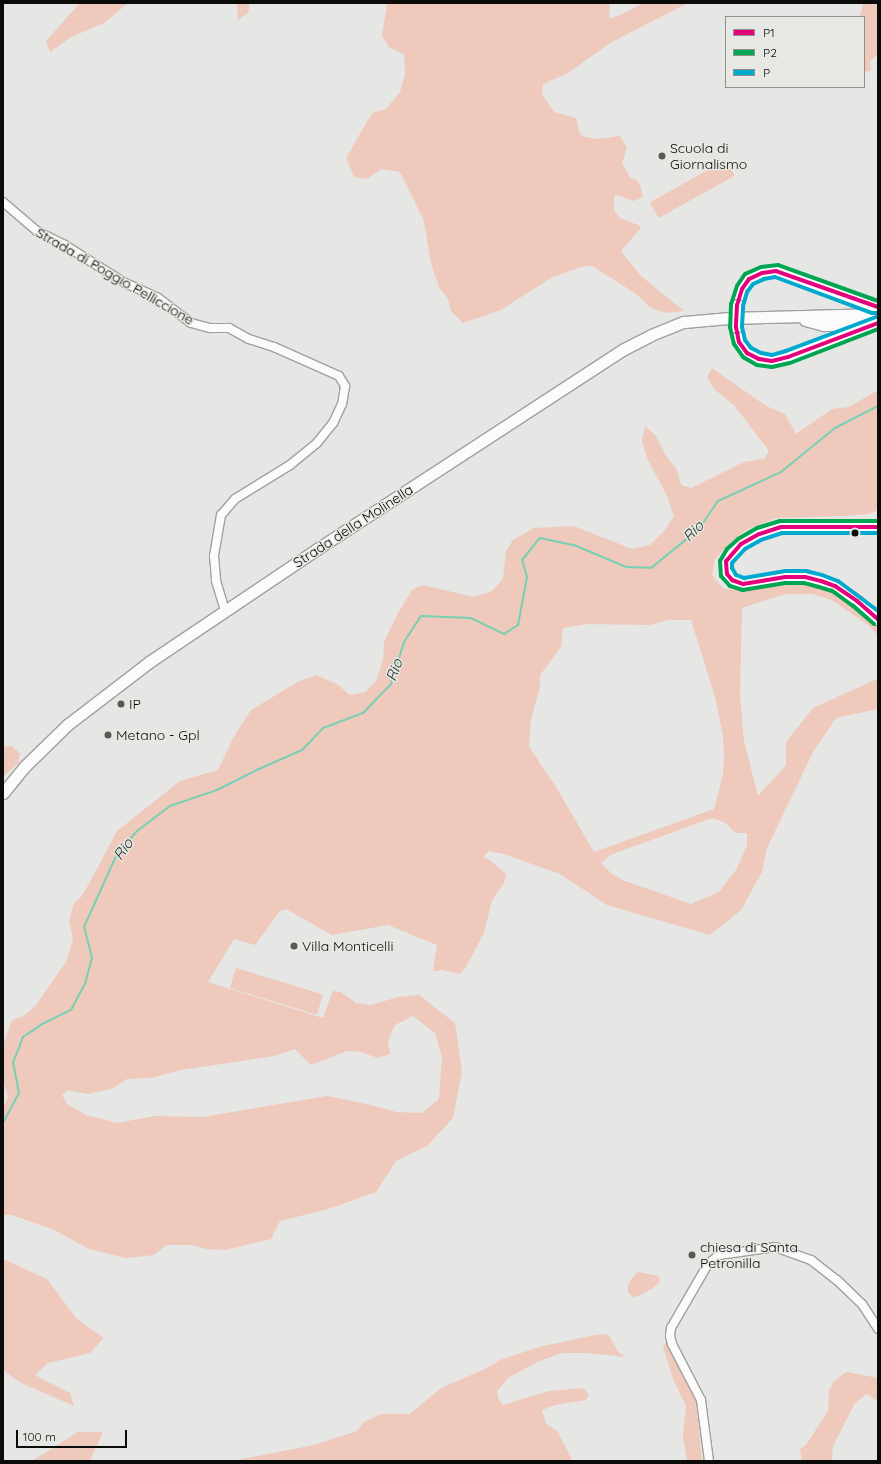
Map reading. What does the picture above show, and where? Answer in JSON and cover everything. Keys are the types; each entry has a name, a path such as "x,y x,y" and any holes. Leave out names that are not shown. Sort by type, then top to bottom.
{"main road":[{"path":"776,271 877,315 788,357 772,360 759,358 747,352 739,342 736,327 737,305 742,289 749,279 762,273 776,271"},
{"name":"Strada della Molinella","path":"3,793 24,767 84,711 149,662 225,610 624,349 651,335 684,322 729,318 788,316 820,309 877,315"},
{"name":"Strada della Molinella","path":"788,316 824,324 877,315"},
{"path":"878,527 782,527 759,534 742,544 726,561 726,569 732,580 743,584 785,577 805,577 821,581 835,586 857,601 878,619"}],"street":[{"name":"Strada di Poggio Pelliccione","path":"3,202 37,231 63,244 125,283 158,298 191,323 210,328 229,328 249,338 274,347 340,376 345,386 342,404 333,423 317,443 290,465 235,499 221,515 214,556 216,581 225,610"},
{"path":"709,1461 701,1400 672,1344 671,1328 708,1264 719,1255 775,1247 811,1260 838,1280 862,1304 878,1329"}],"shaded area":[{"path":"80,3 128,3 104,23 71,37 50,52 46,41"},
{"path":"237,3 250,3 248,13 238,20"},
{"path":"379,3 607,3 610,5 609,19 627,12 643,3 688,3 610,43 568,73 543,84 542,94 554,112 576,118 580,134 585,137 598,139 620,136 627,148 622,163 631,179 635,179 640,185 643,197 634,201 616,195 614,198 614,210 620,218 640,226 641,228 621,251 641,276 684,311 664,313 650,307 635,293 592,266 584,266 551,278 501,310 463,323 451,311 448,299 440,289 431,264 424,221 400,172 381,169 367,179 354,177 346,158 372,113 386,109 400,92 405,74 404,54 390,48 382,36 387,4"},
{"path":"863,3 878,3 878,54 870,61 871,71 865,72 865,16 860,16"},
{"path":"726,160 735,176 659,218 650,202"},
{"path":"712,368 766,406 785,414 796,434 832,409 849,407 878,390 878,510 869,514 845,516 776,518 746,530 732,541 715,559 712,575 724,589 739,590 788,581 821,584 878,625 878,635 868,625 832,600 812,594 785,594 742,608 740,695 744,741 758,796 786,765 786,742 813,708 877,679 878,709 836,718 813,752 767,848 762,872 741,910 710,935 607,905 560,874 504,854 489,851 483,857 490,860 506,874 504,883 492,900 484,933 466,967 460,974 442,970 433,971 437,945 388,925 332,935 286,909 280,911 255,945 234,939 208,982 323,1018 333,991 341,992 356,1003 371,1005 398,997 419,995 455,1023 462,1071 453,1118 427,1146 396,1161 376,1192 328,1209 280,1221 271,1239 225,1250 207,1249 192,1245 166,1245 154,1255 126,1258 89,1249 54,1230 12,1215 3,1215 3,1108 8,1097 3,1081 3,1046 12,1020 24,1016 36,1005 66,962 73,939 69,921 74,903 81,897 89,884 117,831 180,781 218,770 233,738 251,710 298,682 316,675 337,684 350,695 365,692 376,681 383,660 384,642 397,615 412,590 422,585 474,597 492,591 503,579 506,551 513,540 534,528 574,526 632,549 650,545 664,531 674,516 667,496 647,458 642,440 645,426 656,436 665,454 677,470 681,485 691,488 744,462 764,459 769,451 734,405 714,389 707,377","holes":["668,620 691,620 715,697 723,735 724,757 723,774 714,809 594,852 556,787 529,747 531,719 540,687 540,675 561,647 563,628 587,624 649,625","712,818 726,823 735,833 747,833 747,845 736,870 719,892 691,904 625,881 612,874 601,863 610,855","413,1016 435,1033 442,1057 439,1099 422,1113 396,1112 367,1104 327,1096 203,1117 155,1116 117,1123 86,1115 67,1104 62,1095 67,1090 88,1094 114,1088 127,1079 151,1078 181,1070 274,1056 295,1049 311,1065 347,1051 361,1052 378,1058 390,1054 388,1041 395,1025"]},
{"path":"11,746 20,753 18,763 3,777 3,747"},
{"path":"236,968 323,995 317,1015 230,988"},
{"path":"3,1259 47,1279 76,1318 104,1338 90,1353 48,1363 35,1375 70,1393 74,1406 21,1383 3,1370"},
{"path":"638,1272 659,1276 660,1281 653,1288 634,1298 628,1292 628,1285"},
{"path":"608,1334 619,1353 626,1357 587,1353 562,1353 537,1362 508,1378 497,1391 499,1400 503,1405 549,1391 584,1388 589,1395 586,1400 555,1405 542,1410 546,1424 557,1431 573,1461 232,1461 314,1445 357,1431 364,1422 381,1414 410,1414 441,1388 485,1369 500,1360 539,1347 595,1335"},
{"path":"668,1340 688,1380 696,1401 702,1461 687,1461 683,1436 686,1406 673,1379 663,1346"},
{"path":"846,1372 878,1378 878,1401 866,1394 855,1403 833,1446 832,1461 802,1461 800,1449 806,1445 828,1411 829,1390 834,1381"},
{"path":"78,1432 103,1432 90,1461 32,1461"}],"waterway":[{"name":"Rio","path":"3,1123 19,1093 13,1063 23,1037 42,1024 71,1010 85,984 92,958 84,927 116,856 137,831 170,806 217,790 302,750 323,728 363,713 391,684 404,642 421,616 471,618 504,634 518,625 527,577 522,560 540,538 574,545 626,567 651,568 699,529 718,501 781,472 835,428 878,406"}],"transit line":[{"name":"P2","path":"878,301 778,265 761,267 745,274 737,286 731,304 730,327 734,344 743,357 757,365 772,367 790,363 878,329"},
{"name":"P1","path":"878,307 776,271 762,273 749,279 742,289 737,305 736,327 739,342 747,353 759,359 772,361 788,357 878,323"},
{"name":"P","path":"876,317 772,355 761,353 751,348 745,340 742,327 743,306 747,292 753,284 764,279 775,277 872,313 878,313"},
{"name":"P2","path":"874,624 832,591 804,583 785,583 743,590 730,586 721,576 720,561 727,549 738,539 757,528 780,521 878,521"},
{"name":"P1","path":"878,527 781,527 759,534 741,544 726,561 727,574 732,580 743,584 785,577 805,577 821,581 835,586 857,601 878,619"},
{"name":"P","path":"878,533 782,533 761,540 745,549 732,563 732,568 736,575 744,578 785,571 806,571 822,575 838,581 878,611"}],"place":[{"name":"Scuola di Giornalismo","path":"662,156"},
{"name":"IP","path":"121,704"},
{"name":"Metano - Gpl","path":"108,735"},
{"name":"Villa Monticelli","path":"294,946"},
{"name":"chiesa di Santa Petronilla","path":"692,1255"}]}
